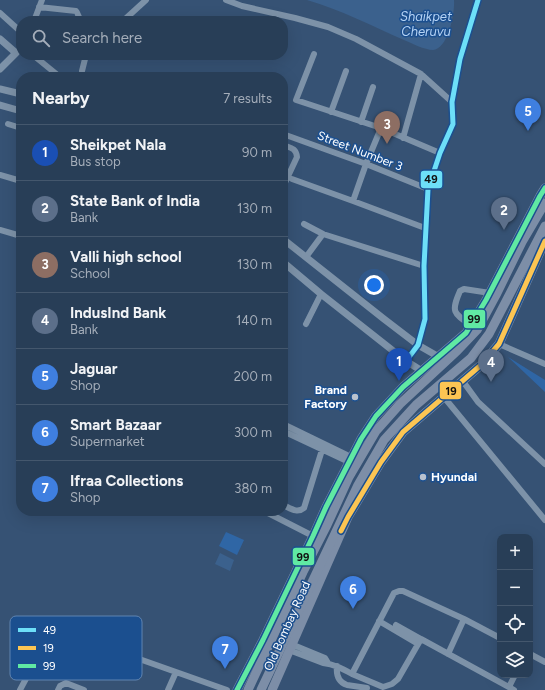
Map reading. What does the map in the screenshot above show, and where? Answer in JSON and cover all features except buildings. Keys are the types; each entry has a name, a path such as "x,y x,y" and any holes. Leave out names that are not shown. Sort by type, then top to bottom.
{"main road":[{"path":"237,690 263,640 326,507 361,439 376,416 403,387 466,333 490,293 545,188"},
{"path":"248,690 349,477 376,431 400,404 458,351 477,330 522,242 545,203"},
{"path":"261,690 358,485 384,440 416,405 471,358 489,334 545,226"},
{"name":"Old Bombay Road","path":"272,690 348,517 381,462 402,432 480,364 499,344 545,241"},
{"path":"326,507 348,517"}],"street":[{"path":"36,16 42,0"},
{"path":"128,16 146,0"},
{"path":"226,0 243,3 328,27 356,39 421,74 452,102"},
{"path":"406,361 418,345 425,319 424,266 428,189 440,154 453,124 452,102 460,59 478,0"},
{"path":"39,7 76,11 79,16"},
{"path":"0,13 16,27"},
{"path":"0,39 16,49"},
{"path":"0,69 16,54"},
{"path":"314,54 296,100 381,128 440,154"},
{"path":"39,60 54,72"},
{"path":"82,71 85,60"},
{"path":"331,112 346,72"},
{"path":"404,138 421,74"},
{"path":"361,122 373,87"},
{"path":"0,89 16,93"},
{"path":"0,105 16,110"},
{"path":"8,124 16,126"},
{"path":"353,201 381,128"},
{"name":"Street Number 3","path":"288,136 366,164 428,189"},
{"path":"288,147 294,149 296,152 296,157 288,175"},
{"path":"0,175 16,180"},
{"path":"292,179 426,228"},
{"path":"304,224 323,234 424,266"},
{"path":"0,230 16,235"},
{"path":"306,257 323,234"},
{"path":"288,243 418,345 439,357"},
{"path":"288,266 406,361 422,371"},
{"path":"471,325 454,312 454,306 460,291 464,289 471,289 490,293"},
{"path":"306,324 321,294"},
{"path":"499,344 545,364"},
{"path":"462,380 478,402 545,464"},
{"path":"443,396 545,520"},
{"path":"288,427 350,460"},
{"path":"288,433 322,450 350,460"},
{"path":"288,507 294,510 301,510 304,508 322,450"},
{"path":"274,516 313,536"},
{"path":"352,674 394,593 399,591 404,591 497,636"},
{"path":"448,654 464,619"},
{"path":"379,621 448,654 511,689 514,678"},
{"path":"396,624 420,641"},
{"path":"290,647 325,658 328,663 383,687 392,684 398,679 420,641"},
{"path":"533,656 545,662"},
{"path":"142,660 227,690"},
{"path":"337,666 336,674 339,680 344,684 367,688"},
{"path":"168,690 176,672"},
{"path":"20,690 25,680"},
{"path":"58,690 60,686 66,683 84,690"}],"shaded area":[{"path":"508,357 545,380 545,392"},
{"path":"226,532 244,540 237,555 219,546"}],"water":[{"name":"Shaikpet Cheruvu","path":"307,0 454,0 454,6 450,30 443,44 433,50 418,46 344,13"},
{"path":"220,553 234,560 230,571 215,564"}],"transit line":[{"name":"49","path":"406,361 418,345 425,319 424,266 428,189 440,153 453,124 452,102 460,59 478,0"},
{"name":"99","path":"237,690 263,640 326,507 361,439 376,416 403,387 466,333 486,300 545,188"},
{"name":"19","path":"341,531 381,462 403,432 481,365 499,344 545,241"}],"place":[{"name":"Jaguar","path":"528,131"},
{"name":"Valli high school","path":"387,144"},
{"name":"State Bank of India","path":"504,230"},
{"name":"Sheikpet Nala","path":"399,381"},
{"name":"IndusInd Bank","path":"491,382"},
{"name":"Brand Factory","path":"355,397"},
{"name":"Hyundai","path":"423,477"},
{"name":"Smart Bazaar","path":"353,609"},
{"name":"Ifraa Collections","path":"225,669"}]}
